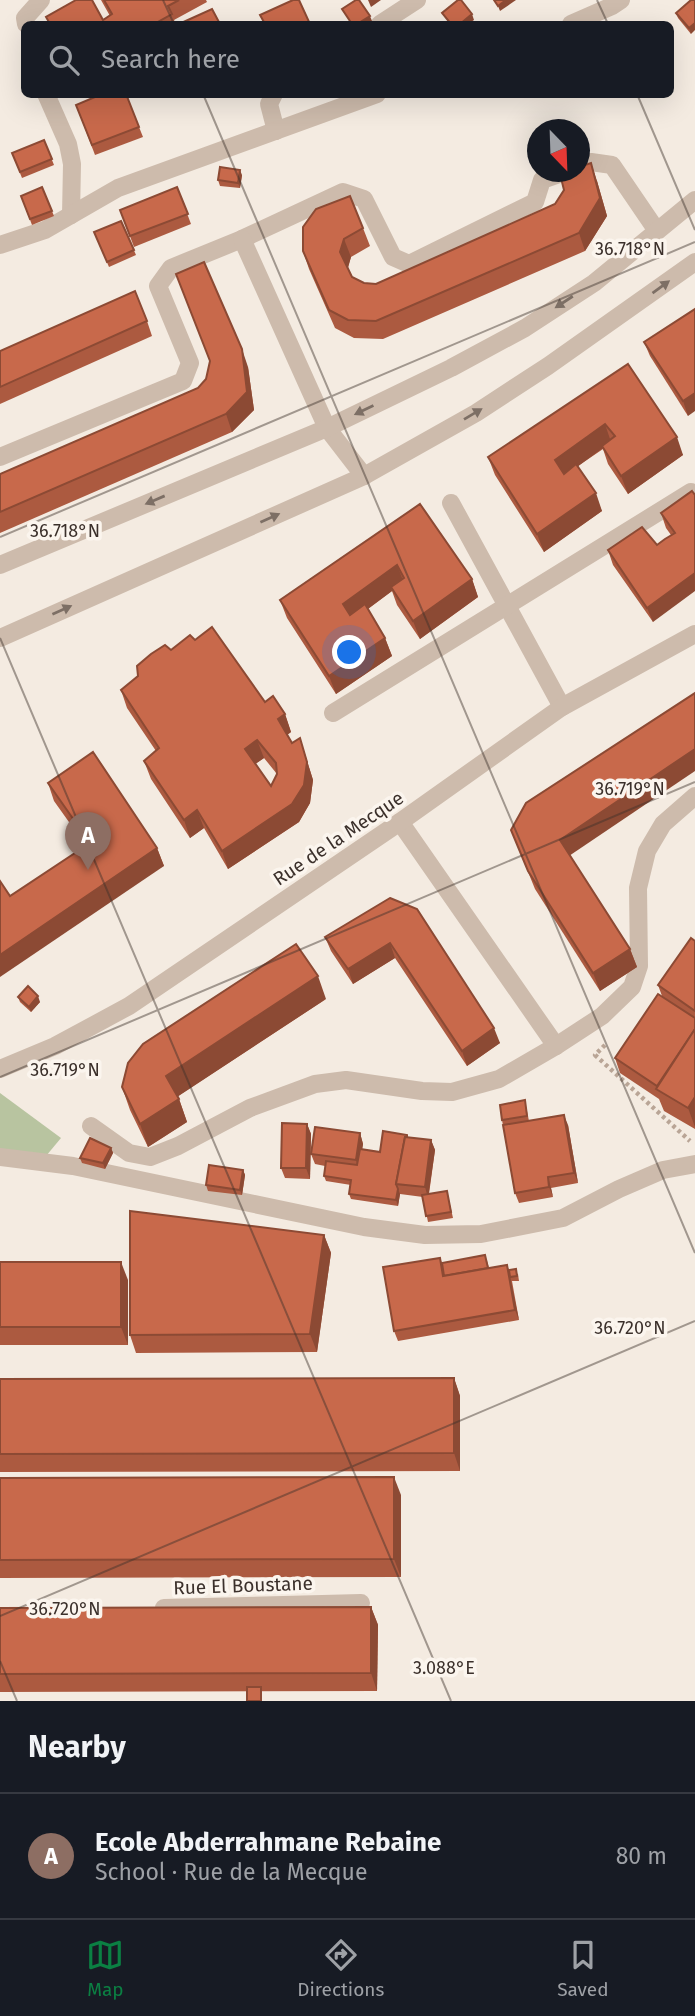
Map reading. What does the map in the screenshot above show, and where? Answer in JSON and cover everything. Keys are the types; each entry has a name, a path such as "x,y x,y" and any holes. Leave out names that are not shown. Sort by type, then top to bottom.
{"street":[{"path":"26,21 25,18 41,0"},
{"path":"384,21 416,0"},
{"path":"578,21 621,0"},
{"path":"48,98 68,144 72,164 71,215"},
{"path":"272,98 269,104 276,131"},
{"path":"0,245 45,230 117,188 366,98"},
{"path":"590,162 612,165 657,231"},
{"path":"0,457 183,381 190,363 158,286 171,268 242,239 343,192 364,200 393,257 409,264 535,202 541,182"},
{"path":"0,565 327,428 452,368 526,328 594,283 695,200"},
{"path":"242,239 327,428 364,476"},
{"path":"0,638 364,476 486,406 559,359 695,262"},
{"path":"333,713 691,492"},
{"path":"452,503 562,707"},
{"name":"Rue de la Mecque","path":"0,1069 55,1046 129,1006 400,822 562,707 695,634"},
{"path":"91,1126 130,1153 150,1157 178,1146 250,1108 316,1084 346,1080 422,1091 452,1092 499,1079 602,1016 632,987 639,966 638,888 646,851 663,824 695,796"},
{"path":"400,822 556,1046"},
{"path":"0,1157 73,1166 365,1227 425,1235 481,1234 564,1218 663,1170 695,1164"},
{"name":"Rue El Boustane","path":"153,1608 361,1602"}],"path":[{"path":"602,1016 617,1032 595,1055 695,1145"}],"green space":[{"path":"0,1093 61,1138 46,1156 0,1154"}],"building":[{"path":"76,0 92,0 103,20 112,14 104,0 179,0 168,6 172,14 159,21 48,21 46,17"},
{"path":"293,0 299,0 309,21 263,21 260,15"},
{"path":"359,0 370,16 362,21 350,21 342,9"},
{"path":"461,0 472,14 464,21 449,21 442,13"},
{"path":"494,0 506,0 498,6"},
{"path":"691,0 695,0 695,23 689,28 676,13"},
{"path":"212,9 218,21 186,21"},
{"path":"93,98 128,98 139,127 92,145 76,105"},
{"path":"44,140 52,159 20,172 12,153"},
{"path":"590,163 600,198 579,233 376,321 348,320 329,310 303,251 303,227 316,209 350,196 363,228 344,239 340,252 352,277 364,283 376,284 555,204 564,190 562,182 590,182"},
{"path":"220,167 240,170 238,183 218,180"},
{"path":"42,187 52,211 30,219 21,196"},
{"path":"177,187 188,214 130,236 120,210"},
{"path":"121,221 134,250 107,262 94,232"},
{"path":"204,262 242,349 247,392 226,414 0,512 0,474 198,388 206,379 210,361 176,274"},
{"path":"135,291 147,321 0,387 0,351"},
{"path":"695,309 695,393 683,401 644,342"},
{"path":"628,364 677,437 621,476 602,446 615,436 605,424 555,460 564,474 576,464 596,493 537,534 488,457"},
{"path":"692,491 695,495 695,573 647,608 608,550 642,527 657,545 675,533 661,513"},
{"path":"420,504 472,579 413,621 391,587 404,578 397,565 343,604 350,615 365,604 385,638 329,676 280,600"},
{"path":"212,627 265,702 273,696 285,714 278,719 292,743 300,738 307,762 304,785 292,804 222,851 197,810 184,820 144,761 159,748 121,690 138,676 137,666 151,654 165,645 171,650 190,635 195,640","holes":["257,740 276,763 277,774 271,786 245,749"]},
{"path":"695,693 695,749 560,840 630,949 593,973 528,871 511,830 526,803"},
{"path":"93,752 157,848 0,955 0,881 10,896 90,843 48,783"},
{"path":"390,898 417,909 494,1028 462,1051 390,943 348,969 325,937"},
{"path":"691,938 695,941 695,1011 658,985"},
{"path":"296,944 318,976 166,1076 179,1099 140,1124 122,1087 128,1063 143,1044"},
{"path":"28,986 38,996 29,1007 18,997"},
{"path":"658,994 695,1018 695,1029 657,1086 615,1058"},
{"path":"695,1029 695,1097 688,1108 656,1089"},
{"path":"525,1100 527,1116 502,1120 500,1105"},
{"path":"564,1115 574,1173 548,1177 549,1187 515,1193 503,1125"},
{"path":"282,1123 307,1124 306,1168 281,1168"},
{"path":"315,1127 360,1133 356,1160 311,1154"},
{"path":"383,1131 407,1135 396,1184 396,1200 349,1194 351,1180 324,1176 326,1161 357,1165 360,1149 380,1152"},
{"path":"405,1137 431,1140 425,1187 396,1184"},
{"path":"90,1138 111,1148 103,1163 80,1158"},
{"path":"209,1165 243,1170 240,1190 206,1185"},
{"path":"447,1191 451,1212 426,1216 422,1195"},
{"path":"130,1211 324,1235 310,1334 130,1335"},
{"path":"485,1255 488,1268 444,1276 442,1263"},
{"path":"440,1258 443,1276 507,1265 515,1310 394,1331 383,1267"},
{"path":"0,1262 121,1262 121,1327 0,1327"},
{"path":"516,1269 517,1276 510,1277 509,1270"},
{"path":"454,1378 454,1453 0,1454 0,1379"},
{"path":"394,1477 394,1559 0,1560 0,1478"},
{"path":"371,1607 371,1673 0,1674 0,1608"},
{"path":"247,1687 261,1687 261,1701 247,1701"}],"place":[{"name":"Ecole Abderrahmane Rebaine","path":"88,870"}]}
